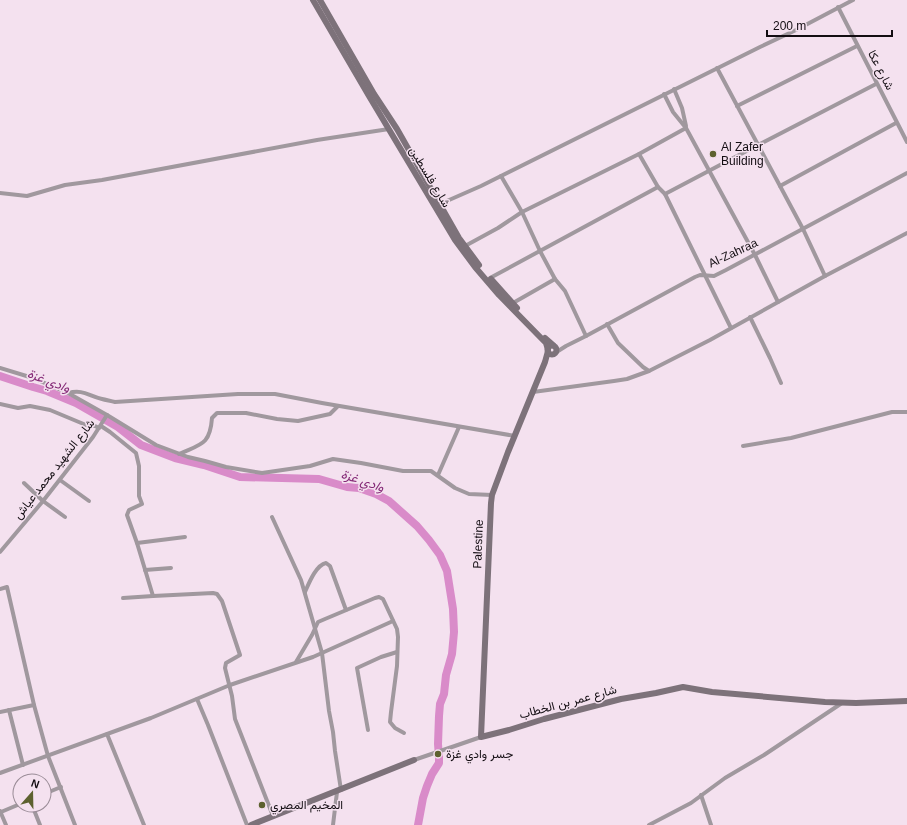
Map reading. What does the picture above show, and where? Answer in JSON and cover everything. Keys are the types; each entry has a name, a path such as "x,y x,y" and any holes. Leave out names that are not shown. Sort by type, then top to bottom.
{"street":[{"name":"شارع فلسطين","path":"313,0 455,240 475,267 499,295 552,350"},
{"name":"شارع فلسطين","path":"320,0 440,204"},
{"path":"552,350 545,339 477,263 459,238 440,204 481,186 674,89 796,30 853,0"},
{"name":"شارع عكا","path":"838,7 876,84 907,142"},
{"path":"737,106 857,46"},
{"path":"717,68 803,229 825,276"},
{"path":"665,194 876,84"},
{"path":"674,89 682,108 686,128"},
{"path":"664,94 673,112 686,128 755,254 778,302"},
{"path":"780,186 896,123"},
{"path":"465,246 498,228 522,212 639,154 686,128"},
{"path":"0,193 27,196 65,185 102,180 317,140 389,129"},
{"path":"639,154 658,187 665,194 731,328"},
{"name":"Al-Zahraa","path":"552,350 566,346 586,336 695,277 700,275 714,276 907,173"},
{"path":"501,176 522,212 555,279 566,291 586,336"},
{"path":"490,278 658,187"},
{"path":"533,392 621,380 649,371 710,340 907,232"},
{"path":"513,303 555,279"},
{"path":"750,317 781,383"},
{"path":"607,324 618,343 649,371"},
{"name":"Palestine","path":"482,736 492,495 545,362 552,350"},
{"path":"0,368 33,378 68,393 103,422 110,432 136,453 139,466 139,496 142,504 129,510 127,515 153,596"},
{"path":"68,393 78,391 115,402 238,394 275,394 515,436"},
{"path":"0,404 18,408 30,406 50,410 86,425 95,426 103,422"},
{"path":"179,454 204,443 211,428 212,418 217,413 246,413 298,421 330,414 338,406"},
{"path":"743,446 791,438 892,412 907,412"},
{"path":"103,422 179,454 226,467 262,473 310,466 333,459 403,471 432,471 455,488 469,494 492,495"},
{"name":"شارع الشهيد محمد عياش","path":"0,552 44,501 103,422"},
{"path":"438,475 459,427"},
{"path":"60,480 89,502"},
{"path":"24,483 65,517"},
{"path":"272,517 301,580 322,653 333,732 339,791 333,825"},
{"path":"137,543 185,537"},
{"path":"304,592 317,570 322,564 326,563 330,566 346,610"},
{"path":"145,570 172,568"},
{"path":"0,589 7,587 34,705 48,756 74,825"},
{"path":"123,598 198,593 217,594 222,601 240,655 226,663 225,668 232,696 234,719 273,816"},
{"path":"296,663 318,622 375,598 383,600 397,629 397,666 390,722 395,728 404,733"},
{"path":"0,774 151,718 230,685 322,653 393,621"},
{"path":"368,730 356,668 397,652"},
{"name":"شارع عمر بن الخطاب","path":"251,825 414,760 482,736 621,699 683,687 712,692 826,702 856,703 907,701"},
{"path":"197,699 247,825"},
{"path":"650,825 690,803 725,778 764,755 844,702"},
{"path":"0,712 34,705"},
{"path":"9,710 23,765"},
{"path":"107,734 144,825"},
{"path":"52,791 61,788"},
{"path":"701,795 711,825"},
{"path":"6,825 0,811 12,807"},
{"path":"35,813 40,825"}],"waterway":[{"name":"وادي غزة","path":"0,376 47,391 76,403 118,427 141,445 175,458 204,465 240,477 319,479 347,487 359,488 376,494 389,501 417,526 440,555 447,571 453,609 454,632 452,654 446,675 444,694 440,704 438,744 439,763 427,786 418,825"}],"place":[{"name":"Al Zafer Building","path":"713,154"},
{"name":"جسر وادي غزة","path":"438,754"},
{"name":"المخيم المصري","path":"262,805"}]}
